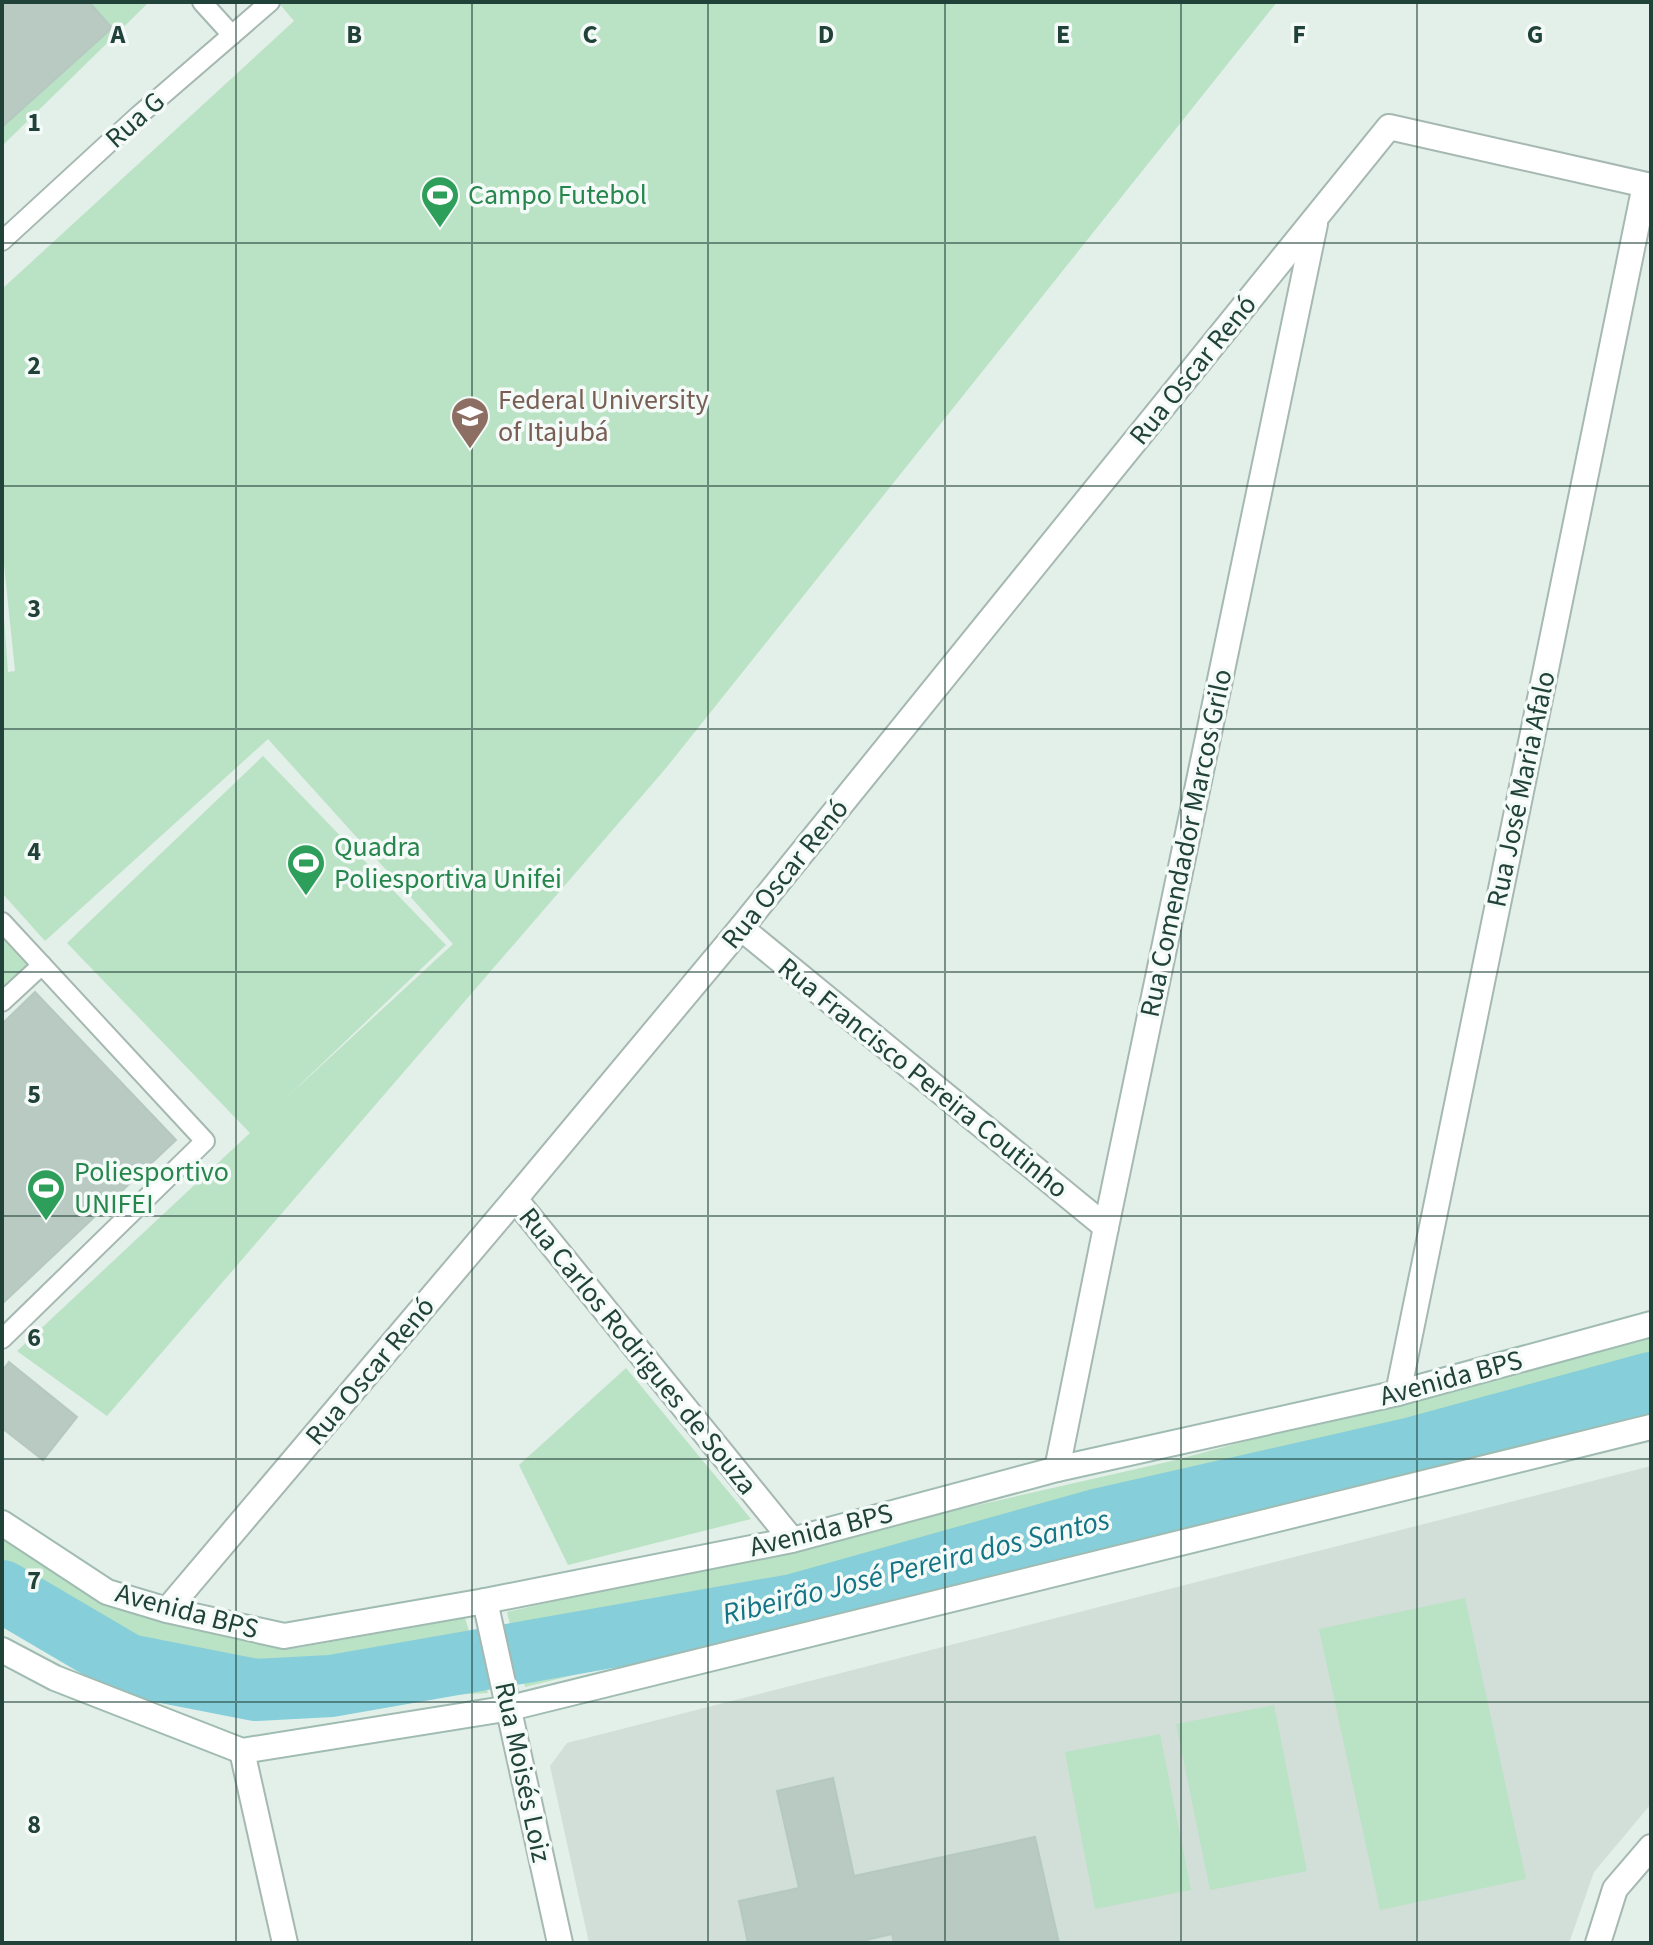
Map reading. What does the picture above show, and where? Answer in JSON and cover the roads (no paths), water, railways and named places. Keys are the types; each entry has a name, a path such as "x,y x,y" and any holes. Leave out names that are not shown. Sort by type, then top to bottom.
{"street":[{"name":"Rua Oscar Renó","path":"167,1610 741,928 1389,127 1648,186"},
{"name":"Rua José Maria Afalo","path":"1398,1393 1648,186"},
{"name":"Rua Comendador Marcos Grilo","path":"1057,1469 1316,218"},
{"name":"Rua Francisco Pereira Coutinho","path":"741,928 1106,1227"},
{"name":"Rua Carlos Rodrigues de Souza","path":"515,1199 792,1540"},
{"name":"Avenida BPS","path":"2,1523 107,1592 167,1610 284,1636 485,1601 792,1540 1057,1469 1398,1393 1651,1324"},
{"path":"2,1650 55,1678 242,1751 508,1699 1651,1427"},
{"name":"Rua Moisés Loiz","path":"485,1601 560,1943"},
{"path":"242,1751 285,1943"},
{"path":"1598,1943 1615,1889 1651,1847"}],"lane":[{"path":"202,2 232,35"},
{"name":"Rua G","path":"2,241 138,116 270,2"},
{"path":"2,1339 205,1141 42,965 4,929"},
{"path":"2,1002 42,965"}],"waterway":[{"name":"Ribeirão José Pereira dos Santos","path":"2,1591 128,1665 256,1690 331,1686 793,1605 1096,1520 1413,1448 1651,1383"}],"place":[{"name":"Campo Futebol","path":"440,229"},
{"name":"Federal University of Itajubá","path":"470,450"},
{"name":"Quadra Poliesportiva Unifei","path":"306,897"},
{"name":"Poliesportivo UNIFEI","path":"46,1222"}]}
